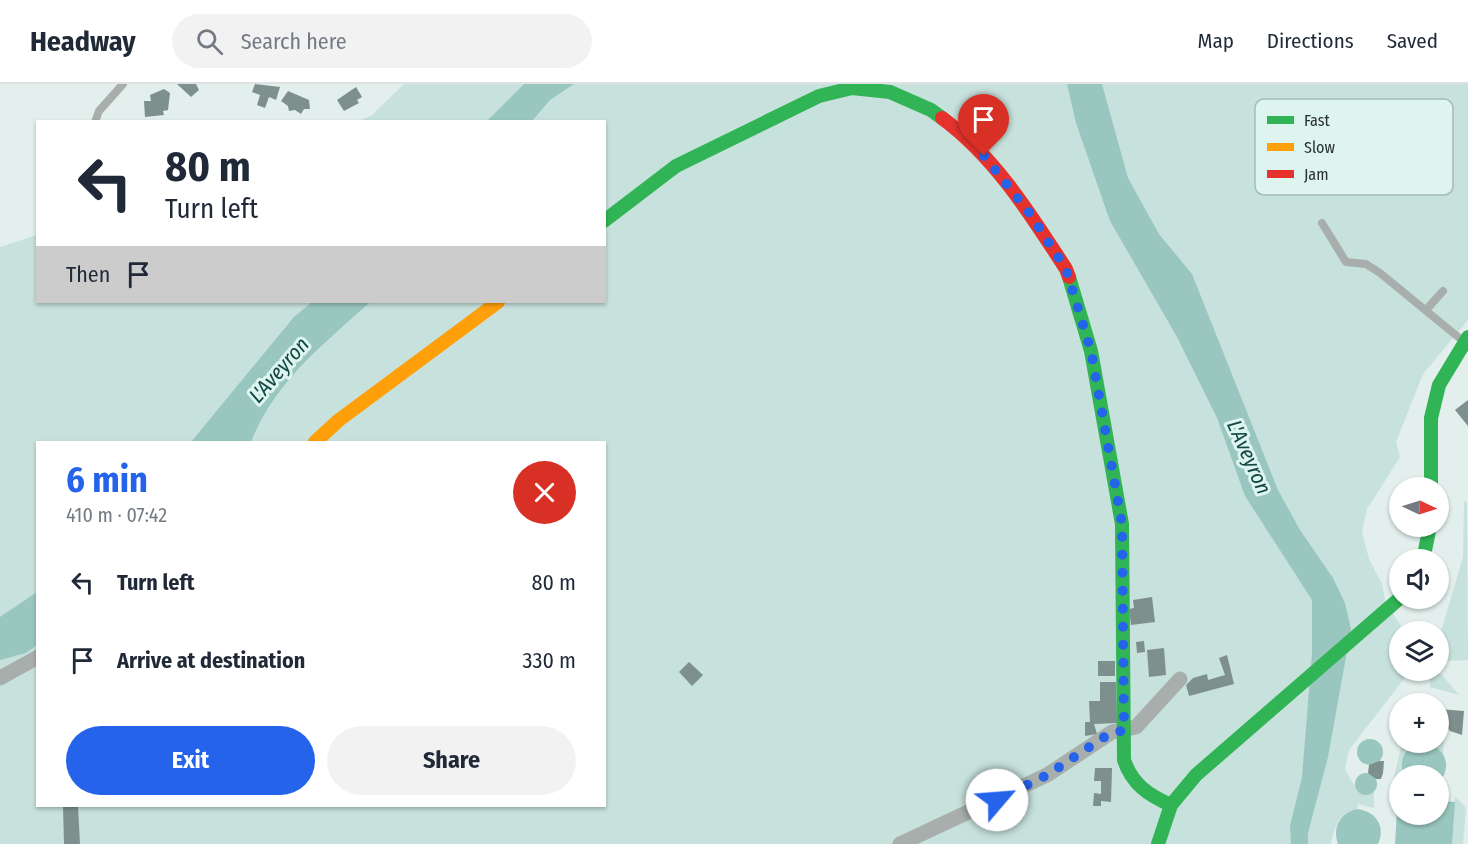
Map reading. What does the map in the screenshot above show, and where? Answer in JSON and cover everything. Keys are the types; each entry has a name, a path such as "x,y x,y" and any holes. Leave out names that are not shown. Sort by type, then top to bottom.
{"street":[{"path":"606,219 676,166 819,96 852,88 890,92 931,110 969,138 1028,211 1066,269 1091,351 1122,524 1124,760 1134,784 1145,794 1171,806"},
{"path":"316,441 339,420 497,303"},
{"path":"1431,477 1431,418 1439,385 1466,340"},
{"path":"1158,844 1171,806 1196,775 1389,609"},
{"path":"0,678 36,658"},
{"path":"900,844 1047,775 1112,732 1124,731 1146,718 1180,679"}],"lane":[{"path":"95,120 99,111 123,84"},
{"path":"1322,223 1346,262 1366,264 1466,340"},
{"path":"1426,310 1443,291"}],"shaded area":[{"path":"404,84 1468,84 1468,320 1423,374 1396,442 1400,457 1367,509 1362,532 1369,559 1382,584 1385,601 1398,621 1389,621 1389,681 1402,681 1393,693 1389,693 1389,698 1349,750 1345,770 1356,788 1371,794 1374,792 1374,808 1358,804 1357,809 1345,814 1336,826 1331,844 0,844 0,247 36,235 36,303 606,303 606,120 361,120 371,116"},
{"path":"1467,501 1468,660 1449,661 1449,621 1444,621 1463,557 1464,502"},
{"path":"1430,681 1447,681 1459,695 1430,687"},
{"path":"1400,753 1407,753 1402,765 1397,765"},
{"path":"1455,796 1466,808 1463,844 1452,844"}],"water":[{"path":"524,84 574,84 550,100 533,120 488,120"},
{"name":"L'Aveyron","path":"1067,84 1102,84 1128,178 1159,234 1192,274 1278,490 1300,530 1333,578 1345,603 1351,629 1328,757 1308,833 1308,844 1291,844 1290,826 1302,777 1312,654 1312,600 1245,496 1217,418 1177,337 1110,221 1076,123"},
{"name":"L'Aveyron","path":"311,303 369,303 318,349 287,382 273,400 251,441 192,441 294,317"},
{"path":"36,593 36,646 26,653 0,660 0,617"},
{"path":"1370,739 1379,743 1383,752 1379,761 1370,765 1361,761 1357,752 1361,743"},
{"path":"1406,753 1442,753 1446,765 1402,765"},
{"path":"1366,773 1374,776 1377,784 1374,792 1366,795 1358,792 1355,784 1358,776"},
{"path":"1449,802 1455,802 1452,844 1395,844 1396,825 1449,825"},
{"path":"1357,809 1364,810 1378,821 1381,832 1378,844 1338,844 1336,832 1339,822 1346,814"}],"building":[{"path":"177,84 196,84 199,90 191,97"},
{"path":"255,84 280,87 276,100 269,97 265,108 257,105 260,95 252,92"},
{"path":"356,87 362,97 357,100 359,103 344,111 337,100"},
{"path":"164,89 170,93 168,110 163,111 164,115 145,117 144,101 151,101 150,95"},
{"path":"288,91 309,100 310,109 304,109 301,114 295,110 289,111 288,106 281,101"},
{"path":"1468,400 1468,426 1455,410"},
{"path":"1152,597 1155,622 1131,625 1129,609 1134,608 1133,600"},
{"path":"1144,641 1145,652 1137,653 1136,642"},
{"path":"1164,648 1166,675 1149,677 1147,650"},
{"path":"1227,655 1234,684 1189,696 1186,685 1193,678 1207,674 1208,680 1225,675 1219,658"},
{"path":"1098,661 1115,661 1115,676 1098,676"},
{"path":"689,662 703,675 692,686 679,672"},
{"path":"1100,682 1116,682 1117,723 1094,724 1097,734 1085,736 1085,722 1090,722 1089,701 1100,701"},
{"path":"1449,710 1464,711 1462,735 1450,731"},
{"path":"1384,761 1383,773 1381,779 1376,779 1368,773 1369,765"},
{"path":"1095,768 1112,768 1111,802 1101,801 1101,806 1093,806 1094,793 1101,794 1101,781 1094,781"},
{"path":"63,807 78,807 80,844 64,844"}],"traffic: fast":[{"path":"606,219 676,166 819,96 852,88 890,92 931,110 942,118"},
{"path":"1069,277 1091,351 1122,524 1124,760 1131,776 1142,788 1171,805"},
{"path":"1431,477 1431,418 1439,385 1468,337"},
{"path":"1425,549 1428,537"},
{"path":"1158,844 1171,805 1196,775 1389,608"}],"traffic: slow":[{"path":"316,441 339,420 497,303"}],"traffic: jam":[{"path":"942,118 979,150 1011,188 1053,249 1069,277"}],"route":[{"path":"984,156 1028,211 1066,269 1079,310 1091,351 1122,524 1124,598 1124,731 1112,732 1047,775 997,800"}]}
